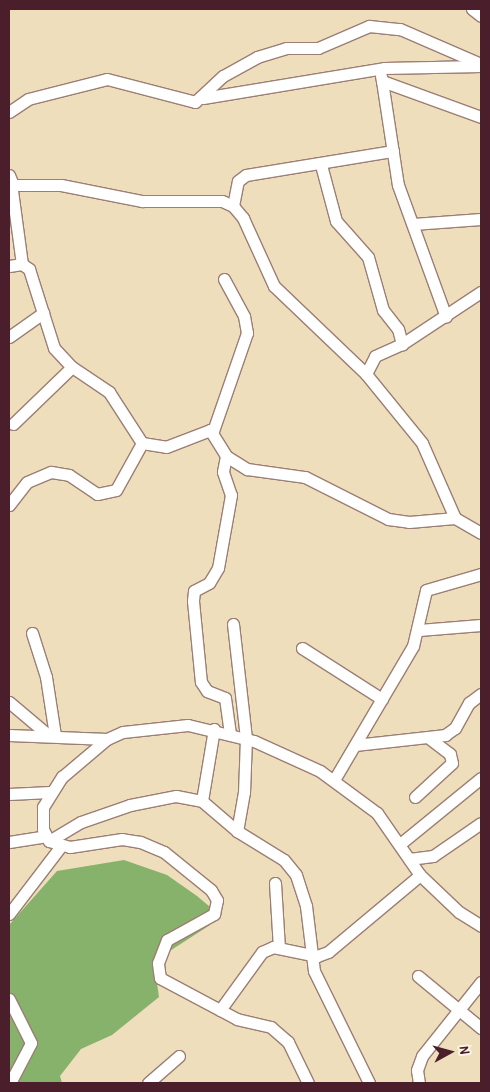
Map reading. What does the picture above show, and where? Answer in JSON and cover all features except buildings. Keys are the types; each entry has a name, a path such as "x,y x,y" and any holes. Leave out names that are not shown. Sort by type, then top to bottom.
{"street":[{"path":"472,9 481,16"},
{"path":"203,98 223,76 257,57 286,48 318,48 369,26 400,29 481,65"},
{"path":"9,112 28,99 108,79 186,103 203,98 380,68 481,65"},
{"path":"380,68 398,185 446,317"},
{"path":"382,81 481,117"},
{"path":"233,206 238,181 246,175 321,165 393,151"},
{"path":"321,165 336,221 368,256 383,310 398,329 402,344"},
{"path":"213,431 166,447 142,443 109,392 72,367 54,348 34,281 22,264 10,179 61,185 142,201 222,201 233,206 244,218 274,286 366,374 431,457 455,518"},
{"path":"412,224 481,219"},
{"path":"9,266 22,264"},
{"path":"224,278 244,316 248,333 213,431 226,456 246,469 305,477 388,519 410,522 455,518 481,534"},
{"path":"366,374 375,356 402,344 446,317 481,292"},
{"path":"9,337 43,313"},
{"path":"13,424 72,367"},
{"path":"9,505 27,482 51,472 69,475 97,494 116,490 142,443"},
{"path":"226,456 223,472 231,495 218,568 210,583 194,591 193,601 201,682 207,692 226,698 230,733"},
{"path":"334,780 382,700 419,630 426,590 480,574"},
{"path":"232,624 246,738 244,792 237,831"},
{"path":"419,630 481,625"},
{"path":"32,633 51,734"},
{"path":"302,648 382,700"},
{"path":"355,745 430,739 455,728 469,702 481,694"},
{"path":"9,702 51,734"},
{"path":"9,735 51,734 107,739 142,729 188,725 230,733 294,757 334,780 377,813 420,875 480,924"},
{"path":"202,801 214,729"},
{"path":"107,739 50,792 42,816 47,838 61,846 122,839 140,842 164,852 211,890 217,900 214,914 167,940 158,971 165,983 220,1010 280,1033 304,1082"},
{"path":"415,797 452,763 450,754 430,739"},
{"path":"400,844 481,778"},
{"path":"9,794 50,792"},
{"path":"9,842 47,838 81,822 130,804 176,796 202,801 237,831 284,860 296,874 306,906 310,955 314,972 369,1083"},
{"path":"409,858 433,856 481,823"},
{"path":"9,914 61,846"},
{"path":"220,1010 252,961 262,952 279,948 310,955 328,952 420,875"},
{"path":"274,883 279,948"},
{"path":"418,976 481,1028"},
{"path":"419,1083 417,1070 422,1056 480,986"},
{"path":"9,999 31,1043 10,1083"},
{"path":"148,1083 179,1056"}],"green space":[{"path":"124,860 167,875 197,896 210,907 210,925 162,956 155,969 159,997 112,1035 81,1049 60,1076 62,1083 9,1083 9,925 57,871"}]}
